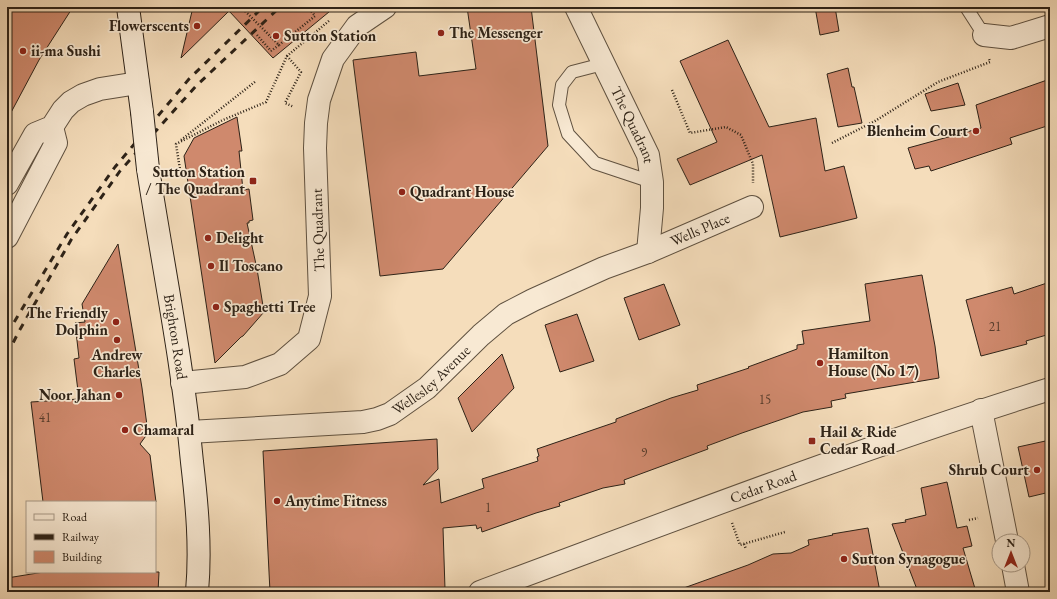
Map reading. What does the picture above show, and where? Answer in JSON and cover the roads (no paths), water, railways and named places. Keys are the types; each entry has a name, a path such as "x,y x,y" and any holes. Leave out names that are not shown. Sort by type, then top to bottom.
{"street":[{"name":"Brighton Road","path":"128,7 148,169 189,432 199,540 197,592"},
{"name":"The Quadrant","path":"182,382 245,377 280,364 309,339 320,296 315,148 319,100 333,58 357,26 385,7"},
{"name":"The Quadrant","path":"576,7 648,155 652,182 652,208 648,252"},
{"path":"984,35 1011,38 1050,26"},
{"path":"7,184 35,134 52,127 63,110 71,102 83,95 100,89 138,83"},
{"path":"7,237 56,143 52,127"},
{"name":"Wells Place","path":"648,252 752,207"},
{"name":"Wellesley Avenue","path":"189,432 363,422 390,414 427,388 506,314 533,300 604,268 648,252"},
{"name":"Cedar Road","path":"480,592 724,501 981,410 1050,389"},
{"path":"981,410 1005,533"},
{"path":"1014,573 1018,592"}],"lane":[{"path":"966,7 984,35"},
{"path":"603,64 572,72 562,85 559,105 568,134 595,163 652,182"}],"railway":[{"path":"7,334 67,234 115,167 189,79 263,7"},
{"path":"7,355 71,240 120,171 196,86 280,7"}],"place":[{"name":"Flowerscents","path":"197,26"},
{"name":"The Messenger","path":"441,33"},
{"name":"Sutton Station","path":"276,36"},
{"name":"ii-ma Sushi","path":"23,51"},
{"name":"Blenheim Court","path":"976,131"},
{"name":"Sutton Station / The Quadrant","path":"253,181"},
{"name":"Quadrant House","path":"402,192"},
{"name":"Delight","path":"208,238"},
{"name":"Il Toscano","path":"211,266"},
{"name":"Spaghetti Tree","path":"216,307"},
{"name":"The Friendly Dolphin","path":"116,322"},
{"name":"Andrew Charles","path":"117,340"},
{"name":"Hamilton House (No 17)","path":"820,363"},
{"name":"Noor Jahan","path":"119,395"},
{"name":"Chamaral","path":"125,430"},
{"name":"Hail & Ride Cedar Road","path":"812,441"},
{"name":"Shrub Court","path":"1037,470"},
{"name":"Anytime Fitness","path":"277,501"},
{"name":"Sutton Synagogue","path":"844,559"}]}
